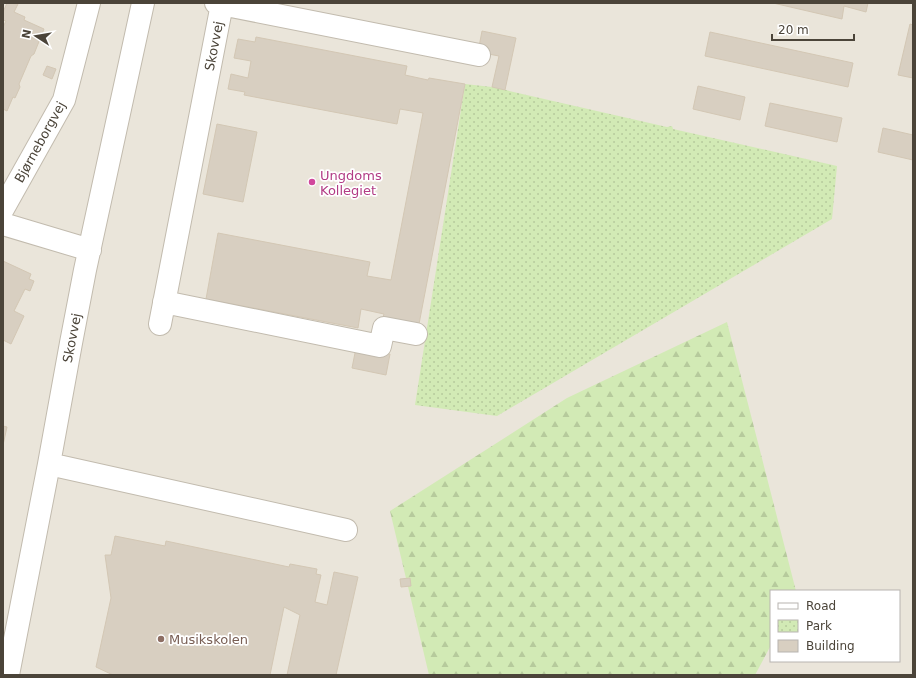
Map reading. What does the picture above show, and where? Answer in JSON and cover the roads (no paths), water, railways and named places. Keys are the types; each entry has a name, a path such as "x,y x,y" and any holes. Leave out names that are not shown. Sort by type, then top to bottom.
{"street":[{"name":"Bjørneborgvej","path":"3,209 64,100 89,3"},
{"name":"Skovvej","path":"8,675 71,343 143,3"},
{"name":"Skovvej","path":"160,324 219,4 479,55"},
{"path":"3,224 90,250"},
{"path":"164,302 380,346 384,328 416,334"},
{"path":"49,464 346,530"}],"place":[{"name":"Ungdoms Kollegiet","path":"312,182"},
{"name":"Musikskolen","path":"161,639"}]}
